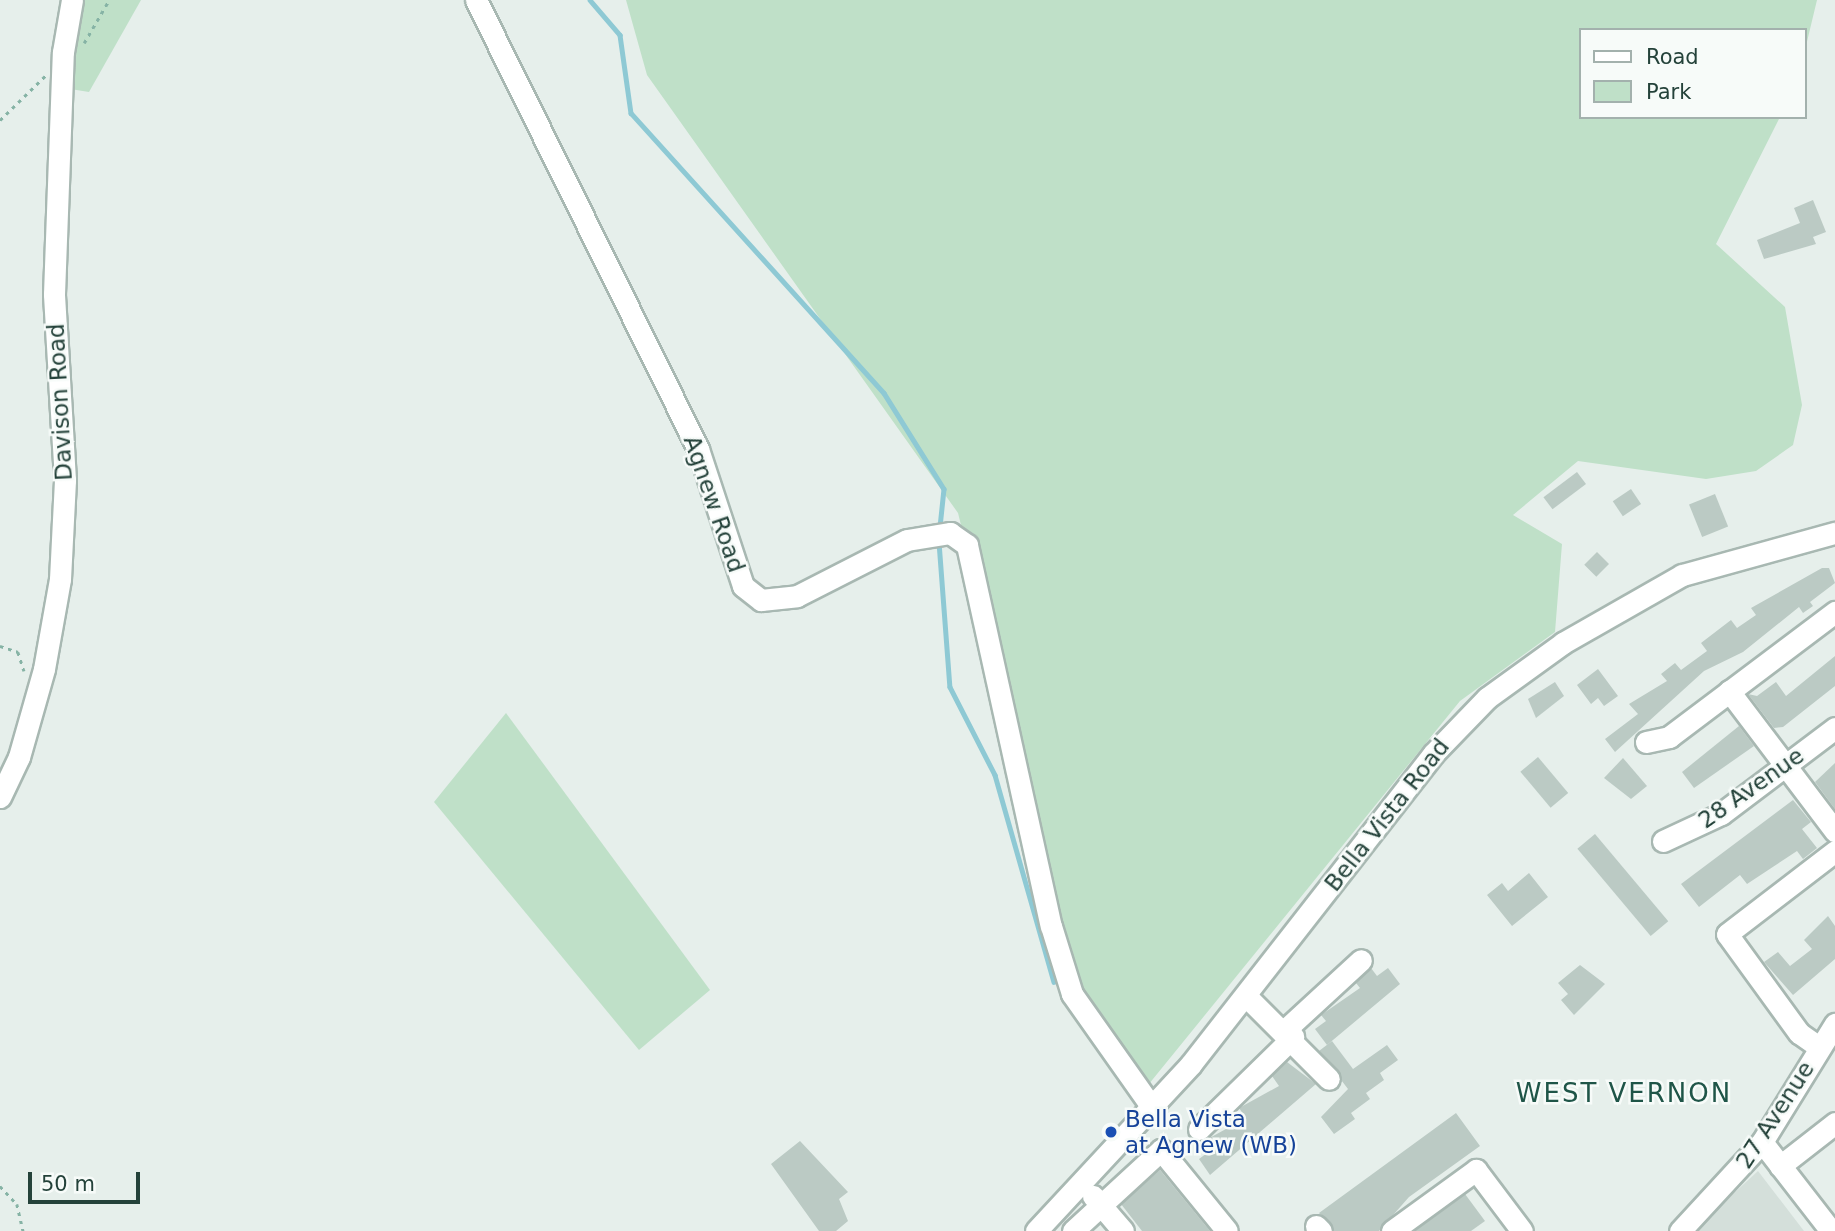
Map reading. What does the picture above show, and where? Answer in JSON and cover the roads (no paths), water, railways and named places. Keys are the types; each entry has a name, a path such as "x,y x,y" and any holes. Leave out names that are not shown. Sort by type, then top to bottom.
{"street":[{"name":"Davison Road","path":"0,797 19,757 44,669 60,579 65,480 54,294 62,52 72,0"},
{"name":"Agnew Road","path":"476,0 698,449 743,586 761,600 797,596 907,541 950,533 967,545 1051,926 1072,994 1153,1109"},
{"name":"Bella Vista Road","path":"1036,1231 1153,1109 1246,996 1433,754 1521,671 1682,575 1835,533"},
{"path":"1646,742 1669,737 1835,612"},
{"path":"1729,691 1835,831"},
{"name":"28 Avenue","path":"1663,841 1721,814 1835,728"},
{"path":"1819,1047 1799,1033 1727,934 1835,851"},
{"path":"1199,1129 1361,960"},
{"path":"1246,996 1289,1033 1329,1079"},
{"name":"27 Avenue","path":"1680,1231 1762,1142 1835,1024"},
{"path":"1780,1166 1835,1123"},
{"path":"1762,1142 1832,1230"},
{"path":"1073,1231 1161,1150 1227,1231"},
{"path":"1392,1231 1476,1170 1522,1231"},
{"path":"1082,1185 1102,1203 1122,1231"}],"waterway":[{"path":"590,0 620,35 631,113 884,393 944,489 940,527"},
{"path":"939,542 950,687 995,775 1054,982"}],"place":[{"name":"Bella Vista at Agnew (WB)","path":"1111,1132"}],"district":[{"name":"WEST VERNON","path":"1624,1094"}]}
